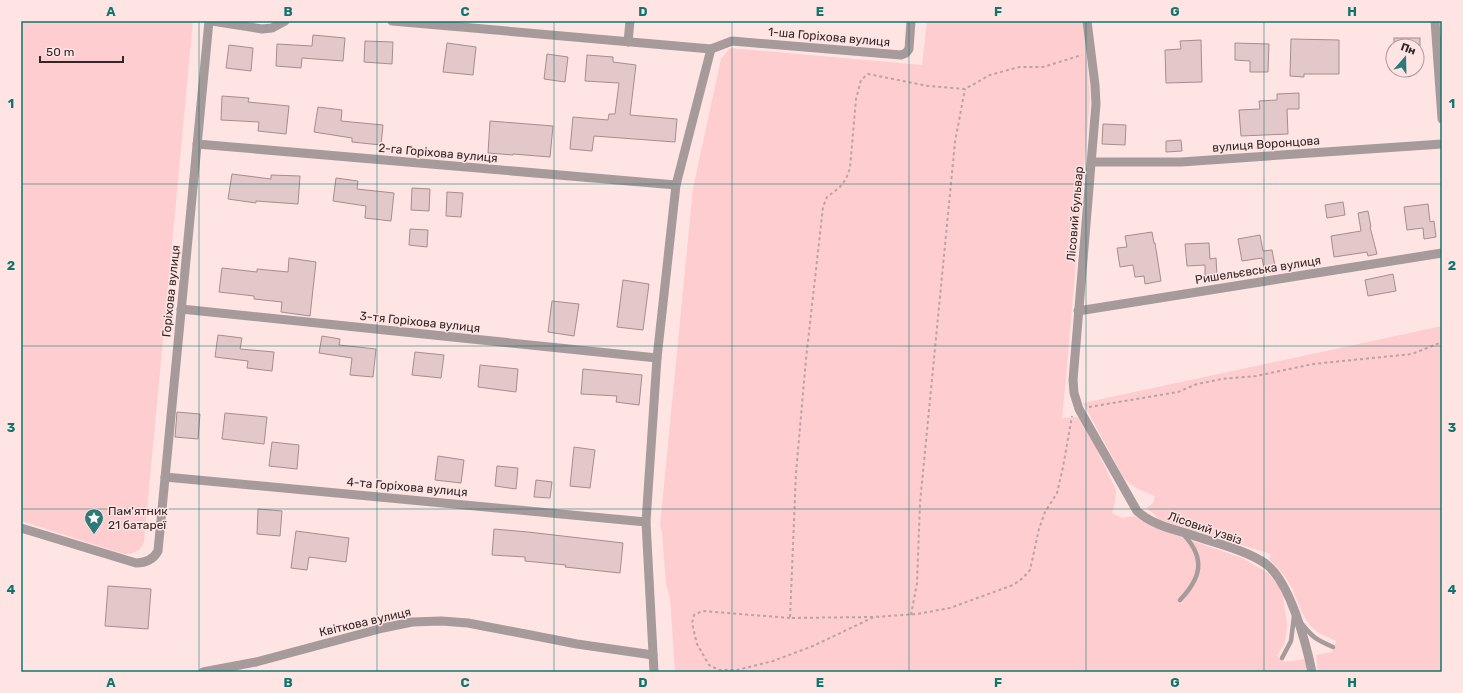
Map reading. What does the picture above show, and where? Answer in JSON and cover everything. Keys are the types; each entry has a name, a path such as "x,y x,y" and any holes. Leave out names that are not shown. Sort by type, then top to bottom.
{"street":[{"name":"Горіхова вулиця","path":"21,528 125,561 136,563 149,561 155,557 158,551 209,21"},
{"path":"212,21 262,29 272,28 285,21"},
{"name":"1-ша Горіхова вулиця","path":"392,21 711,49 732,41 901,55 906,53 909,49 911,21"},
{"path":"628,42 630,21"},
{"name":"Лісовий бульвар","path":"1079,409 1074,394 1073,380 1096,104 1096,85 1087,21"},
{"path":"1435,21 1442,119"},
{"path":"654,672 646,522 657,358 676,185 711,49"},
{"name":"2-га Горіхова вулиця","path":"197,144 676,185"},
{"name":"вулиця Воронцова","path":"1092,162 1181,162 1442,144"},
{"name":"Ришельєвська вулиця","path":"1078,311 1442,253"},
{"name":"3-тя Горіхова вулиця","path":"181,309 657,358"},
{"name":"Лісовий узвіз","path":"1079,409 1137,511 1144,518 1155,524 1225,546 1248,555 1265,564 1272,570 1282,583 1294,613 1304,639 1312,672"},
{"name":"4-та Горіхова вулиця","path":"165,477 646,522"},
{"name":"Квіткова вулиця","path":"203,672 256,662 383,628 412,622 441,621 468,623 577,644 653,655"}],"lane":[{"path":"1180,600 1194,582 1198,562 1197,554 1193,545 1182,532"},
{"path":"1294,613 1309,633 1317,640 1333,647"},
{"path":"1282,658 1291,641 1294,613"}],"path":[{"path":"790,618 796,473 806,360 823,207 827,197 839,188 846,179 850,168 856,99 862,80 868,74 928,86 965,89 990,76 1019,67 1043,67 1091,52"},
{"path":"911,615 917,583 920,503 954,149 965,89"},
{"path":"874,617 813,646 773,661 737,670 719,670 709,665 698,644 692,623 694,615 702,611 790,618 911,615 950,608 1013,585 1023,578 1030,570 1039,529 1045,512 1057,493 1071,420 1073,414 1079,409 1178,392 1197,384 1222,379 1256,376 1313,364 1412,354 1442,342"}],"shaded area":[{"path":"21,21 193,21 144,542 139,550 131,553 124,554 21,521"},
{"path":"927,21 1084,21 1090,98 1062,418 1076,417 1082,419 1116,490 1112,513 1122,518 1134,516 1153,527 1242,558 1268,573 1278,585 1283,597 1287,625 1286,637 1277,656 1285,662 1305,659 1307,672 675,672 670,598 666,584 662,532 660,526 693,188 721,59 730,48 922,65"},
{"path":"1442,326 1442,672 1318,672 1316,655 1332,652 1336,641 1319,633 1309,624 1290,584 1269,559 1271,554 1160,520 1147,508 1153,503 1155,496 1135,487 1124,478 1083,403"}],"building":[{"path":"313,35 345,38 343,61 302,58 301,68 276,66 277,44 312,46"},
{"path":"1291,39 1339,40 1339,74 1304,74 1304,77 1290,76"},
{"path":"1201,40 1202,82 1166,83 1165,50 1181,49 1180,41"},
{"path":"365,41 393,42 392,64 364,62"},
{"path":"447,43 476,47 473,75 443,72"},
{"path":"1235,43 1269,44 1268,72 1250,72 1250,61 1235,60"},
{"path":"229,45 253,48 251,71 226,68"},
{"path":"547,54 568,57 565,82 544,79"},
{"path":"587,55 613,57 613,62 636,65 630,115 677,119 675,142 594,136 592,151 570,149 573,117 608,120 609,114 615,114 619,83 585,81"},
{"path":"1299,93 1299,109 1287,109 1288,134 1241,136 1239,110 1260,109 1259,101 1277,100 1277,94"},
{"path":"222,96 249,98 248,102 289,106 286,134 258,131 259,122 221,120"},
{"path":"318,107 342,110 341,121 383,125 381,145 352,142 352,138 314,132"},
{"path":"490,121 553,126 550,157 488,153"},
{"path":"1103,124 1126,125 1125,145 1102,144"},
{"path":"1181,140 1182,151 1166,152 1166,141"},
{"path":"232,174 271,179 271,175 300,176 298,204 256,201 256,203 228,199"},
{"path":"336,178 358,181 357,189 394,193 391,221 365,218 366,206 333,201"},
{"path":"412,188 430,189 429,211 411,210"},
{"path":"447,192 463,193 461,217 446,216"},
{"path":"1343,202 1345,215 1327,218 1325,205"},
{"path":"1428,204 1430,222 1434,221 1436,237 1424,239 1423,228 1407,230 1404,207"},
{"path":"1368,211 1370,227 1377,254 1368,256 1367,252 1334,257 1331,236 1361,231 1358,213"},
{"path":"410,229 428,230 427,247 409,245"},
{"path":"1152,232 1161,281 1145,284 1144,276 1135,277 1133,265 1120,267 1117,248 1127,247 1125,236"},
{"path":"1260,235 1263,251 1272,250 1275,266 1264,268 1262,258 1242,261 1238,239"},
{"path":"1209,243 1210,259 1216,258 1217,276 1205,276 1205,265 1187,266 1185,244"},
{"path":"289,258 316,262 310,316 281,312 282,302 254,299 254,296 219,292 222,268 257,272 257,269 288,272"},
{"path":"1393,274 1396,291 1368,296 1365,280"},
{"path":"623,280 649,284 643,330 617,327"},
{"path":"552,301 579,304 574,336 548,332"},
{"path":"218,335 242,338 240,349 274,352 272,371 247,368 248,361 215,357"},
{"path":"322,336 340,339 339,345 376,349 373,377 350,375 352,358 319,353"},
{"path":"415,352 444,355 441,378 412,375"},
{"path":"480,365 518,369 516,392 478,387"},
{"path":"583,369 642,375 639,405 616,402 617,396 581,394"},
{"path":"177,412 200,414 198,439 175,437"},
{"path":"225,413 267,417 264,444 222,439"},
{"path":"272,442 299,445 297,469 269,466"},
{"path":"574,447 595,450 590,488 570,486"},
{"path":"438,456 464,460 461,483 435,480"},
{"path":"497,466 518,468 516,489 495,486"},
{"path":"536,480 552,482 550,498 534,497"},
{"path":"258,509 282,511 280,536 257,534"},
{"path":"494,529 623,543 620,573 525,561 525,557 492,555"},
{"path":"296,531 349,538 346,562 309,557 307,570 291,568"},
{"path":"108,586 151,589 148,629 105,626"}],"place":[{"name":"Пам'ятник 21 батареї","path":"94,535"}]}
